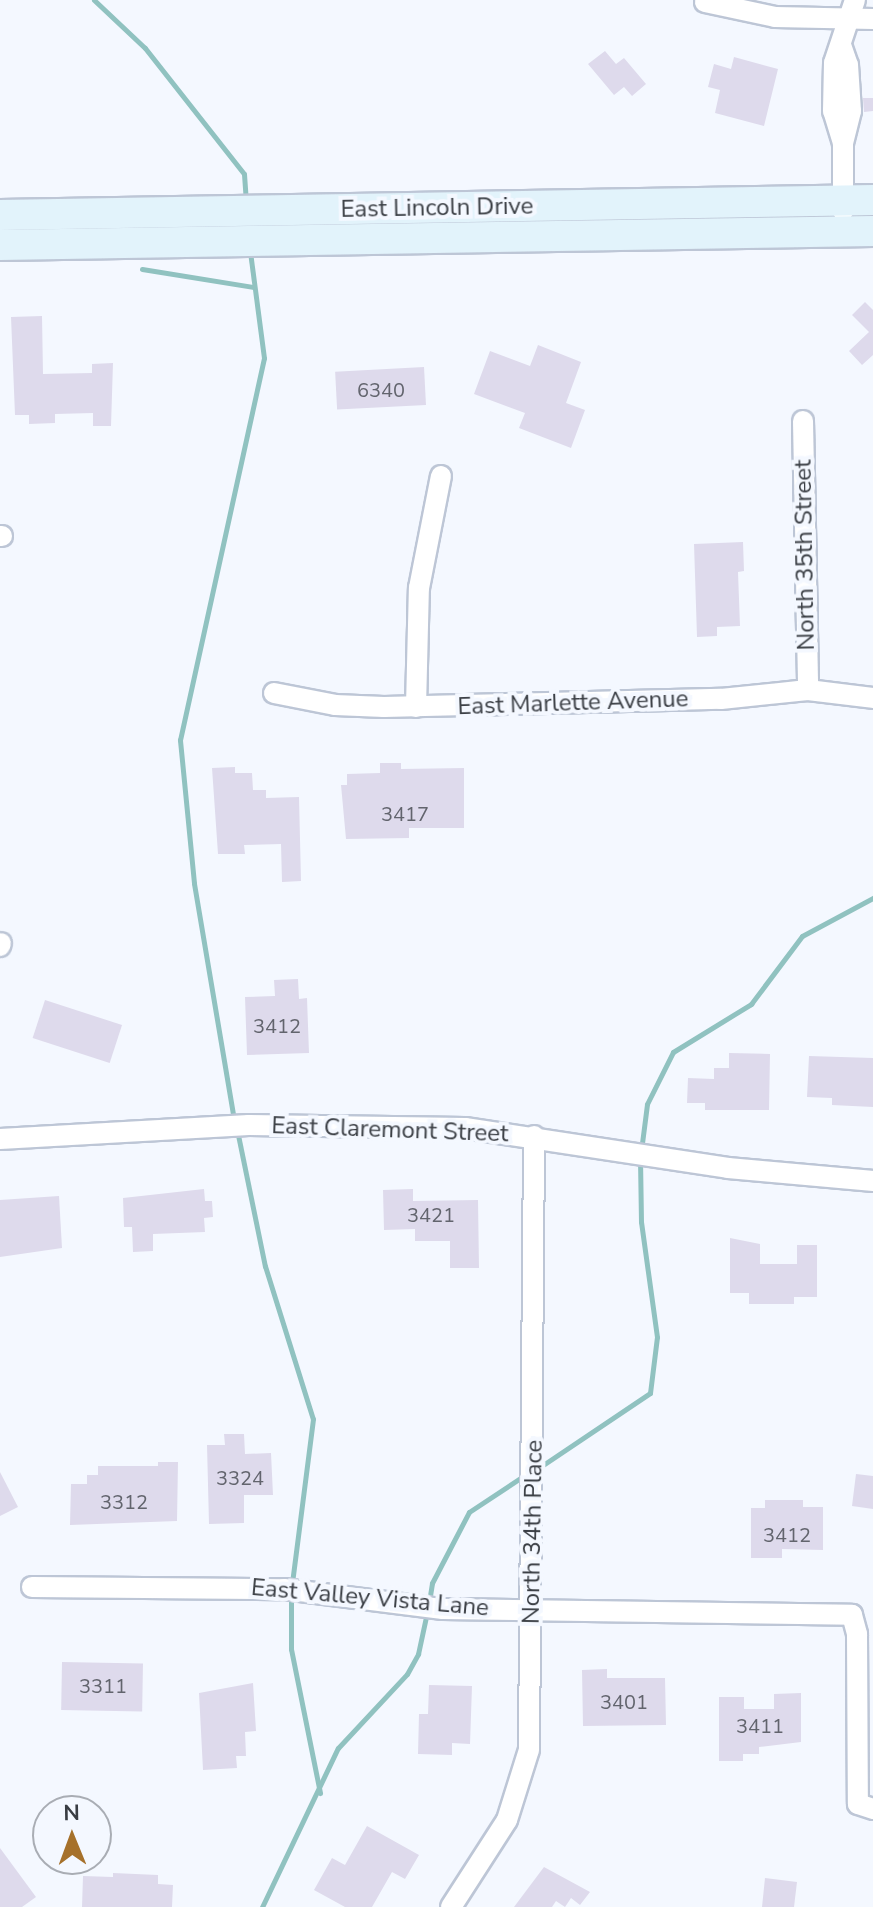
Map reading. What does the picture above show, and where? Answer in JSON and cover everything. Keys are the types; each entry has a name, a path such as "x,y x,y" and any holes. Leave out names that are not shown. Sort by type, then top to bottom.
{"main road":[{"name":"East Lincoln Drive","path":"268,226 858,200"},
{"name":"East Lincoln Drive","path":"0,215 210,227"},
{"name":"East Lincoln Drive","path":"0,245 210,227 268,226 873,231"}],"street":[{"path":"705,2 775,17 851,9 873,19"},
{"path":"843,231 858,200 843,144 851,111 841,45 851,9"},
{"name":"North 35th Street","path":"803,421 808,690"},
{"path":"416,707 419,588 441,476"},
{"name":"East Marlette Avenue","path":"274,693 335,705 416,707 721,699 808,690 873,698"},
{"name":"East Claremont Street","path":"0,1139 249,1125 391,1125 534,1136 728,1168 873,1181"},
{"name":"North 34th Place","path":"451,1907 507,1820 521,1785 532,1710 534,1136"},
{"name":"East Valley Vista Lane","path":"32,1587 284,1589 443,1609 852,1615 857,1634 866,1806"}],"building":[{"path":"605,51 616,64 624,58 646,84 632,96 624,87 614,95 588,64"},
{"path":"734,57 778,69 764,126 715,113 720,90 708,87 714,64 731,69"},
{"path":"863,98 873,98 873,111 864,112"},
{"path":"865,302 873,310 873,355 862,365 849,351 869,332 852,315"},
{"path":"42,316 43,374 92,373 92,364 113,363 111,426 93,426 93,413 55,414 55,423 29,424 29,415 15,415 11,317"},
{"path":"538,345 581,362 566,403 585,410 571,448 519,428 525,413 474,394 490,351 530,366"},
{"path":"424,367 426,405 337,410 335,372"},
{"path":"743,542 744,571 738,572 740,626 717,627 717,636 697,637 694,544"},
{"path":"380,763 401,763 401,769 464,768 464,828 409,828 409,838 346,839 341,785 347,785 347,774 380,773"},
{"path":"235,767 235,773 252,773 253,790 266,790 266,798 299,797 301,881 282,882 281,844 244,845 245,854 218,854 212,768"},
{"path":"298,979 299,999 307,998 309,1053 247,1055 245,997 275,996 274,980"},
{"path":"45,1000 122,1025 110,1063 33,1038"},
{"path":"729,1053 770,1054 769,1110 705,1110 705,1103 687,1103 688,1078 714,1079 714,1068 729,1068"},
{"path":"809,1056 873,1058 873,1107 832,1105 832,1098 807,1097"},
{"path":"204,1189 205,1201 212,1201 213,1217 204,1218 205,1232 153,1234 153,1251 133,1252 132,1227 124,1227 123,1198"},
{"path":"413,1189 413,1201 478,1200 479,1268 450,1268 450,1241 415,1241 415,1229 384,1230 383,1190"},
{"path":"59,1196 62,1248 0,1257 0,1200"},
{"path":"730,1238 760,1244 760,1264 797,1264 797,1245 817,1245 817,1297 794,1297 794,1304 749,1304 749,1293 730,1293"},
{"path":"224,1434 244,1434 245,1454 271,1453 273,1495 244,1495 244,1523 209,1524 207,1445 225,1445"},
{"path":"158,1462 178,1462 177,1521 70,1525 71,1484 87,1484 87,1475 98,1475 98,1466 158,1466"},
{"path":"0,1472 18,1507 0,1516"},
{"path":"856,1474 873,1476 873,1509 852,1506"},
{"path":"765,1500 803,1500 803,1507 823,1507 823,1550 782,1549 782,1558 751,1558 751,1508 765,1508"},
{"path":"62,1662 143,1663 142,1711 61,1710"},
{"path":"607,1669 607,1678 665,1678 666,1725 583,1726 582,1670"},
{"path":"253,1683 256,1731 245,1732 246,1756 236,1756 237,1768 203,1770 199,1693"},
{"path":"429,1685 472,1686 470,1744 452,1743 452,1755 418,1754 419,1714 428,1714"},
{"path":"801,1693 801,1742 759,1747 759,1754 743,1754 743,1761 719,1761 719,1697 744,1697 744,1709 774,1709 774,1694"},
{"path":"367,1826 419,1855 405,1879 392,1872 372,1907 345,1907 314,1890 332,1858 345,1865"},
{"path":"0,1848 36,1897 22,1907 0,1907"},
{"path":"544,1867 590,1892 580,1905 571,1898 565,1907 556,1901 552,1907 514,1907"},
{"path":"113,1873 158,1875 158,1884 173,1885 172,1907 82,1907 83,1876 113,1877"},
{"path":"765,1878 797,1882 794,1907 762,1907"}],"waterway":[{"path":"94,0 145,48 244,174 246,202"},
{"path":"234,1120 194,883 180,740 264,358 250,252"},
{"path":"142,269 253,287"},
{"path":"641,1151 647,1104 673,1052 751,1004 802,936 873,898"},
{"path":"237,1130 265,1266 313,1419 292,1584"},
{"path":"537,1469 650,1393 657,1337 641,1222 640,1161"},
{"path":"429,1602 432,1583 469,1512 525,1475"},
{"path":"291,1594 291,1649 320,1793"},
{"path":"262,1907 338,1748 407,1674 418,1654 427,1612"}]}
